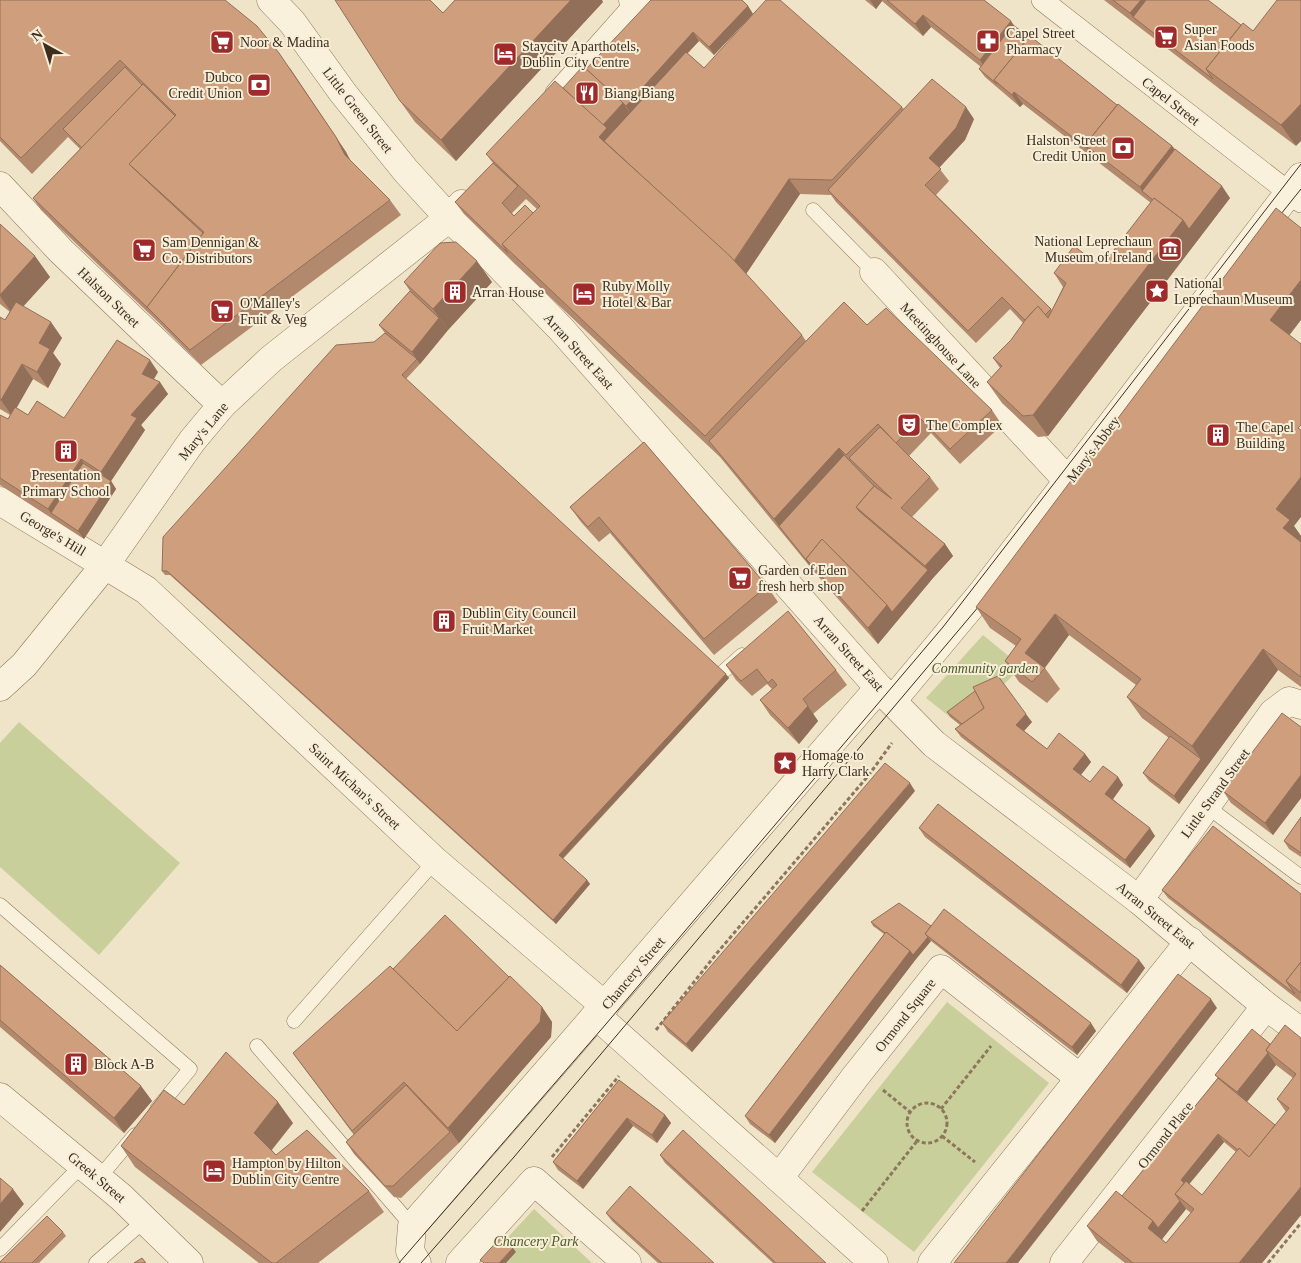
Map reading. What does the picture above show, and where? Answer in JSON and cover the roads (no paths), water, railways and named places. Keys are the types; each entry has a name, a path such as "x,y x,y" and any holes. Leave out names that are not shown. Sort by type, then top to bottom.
{"street":[{"name":"Little Green Street","path":"271,0 292,22 343,93 406,171 450,218"},
{"name":"Capel Street","path":"1042,0 1297,191"},
{"path":"541,115 639,2"},
{"name":"Halston Street","path":"0,186 61,251 222,405"},
{"name":"Mary's Lane","path":"0,687 24,665 106,565 192,441 222,405 271,359 450,218 476,188"},
{"name":"Mary's Abbey","path":"886,694 982,593 1297,191"},
{"name":"Arran Street East","path":"450,218 561,329 799,605 934,744 1139,900 1266,1006 1301,1032"},
{"name":"Meetinghouse Lane","path":"874,272 1068,481"},
{"name":"George's Hill","path":"0,502 106,565"},
{"name":"Saint Michan's Street","path":"106,565 146,590 435,861 601,1011"},
{"name":"Chancery Street","path":"412,1226 601,1011 720,869 886,694"},
{"name":"Little Strand Street","path":"1139,900 1205,805 1274,713 1289,701 1301,705"},
{"path":"932,1263 1190,941"},
{"name":"Ormond Square","path":"779,1178 855,1077 941,969 1080,1078"},
{"name":"Ormond Place","path":"1064,1263 1266,1006"},
{"path":"601,1011 638,1052 874,1263"},
{"name":"Greek Street","path":"0,1097 91,1172 145,1220 189,1263"},
{"path":"460,1263 534,1180 627,1263"},
{"path":"412,1226 410,1251 412,1261"}],"lane":[{"name":"Meetinghouse Lane","path":"813,210 874,272"},
{"path":"724,670 752,646"},
{"path":"1205,805 1301,877"},
{"path":"294,1021 435,861"},
{"path":"0,904 190,1069 144,1124 91,1172 0,1249"},
{"path":"257,1046 412,1226"},
{"path":"96,1263 145,1220"}],"tram line":[{"path":"399,1263 606,1024 943,627 1301,164"},
{"path":"1273,224 1301,189"},
{"path":"421,1263 514,1157 985,599"}],"place":[{"name":"Super Asian Foods","path":"1166,37"},
{"name":"Capel Street Pharmacy","path":"988,41"},
{"name":"Noor & Madina","path":"222,42"},
{"name":"Staycity Aparthotels, Dublin City Centre","path":"505,54"},
{"name":"Dubco Credit Union","path":"259,85"},
{"name":"Biang Biang","path":"587,93"},
{"name":"Halston Street Credit Union","path":"1123,148"},
{"name":"National Leprechaun Museum of Ireland","path":"1170,249"},
{"name":"Sam Dennigan & Co. Distributors","path":"144,250"},
{"name":"National Leprechaun Museum","path":"1157,291"},
{"name":"Arran House","path":"455,292"},
{"name":"Ruby Molly Hotel & Bar","path":"584,294"},
{"name":"O'Malley's Fruit & Veg","path":"222,311"},
{"name":"The Complex","path":"909,425"},
{"name":"The Capel Building","path":"1218,435"},
{"name":"Presentation Primary School","path":"66,451"},
{"name":"Garden of Eden fresh herb shop","path":"740,578"},
{"name":"Dublin City Council Fruit Market","path":"444,621"},
{"name":"Homage to Harry Clark","path":"785,763"},
{"name":"Block A-B","path":"76,1064"},
{"name":"Hampton by Hilton Dublin City Centre","path":"214,1171"}],"park label":[{"name":"Community garden","path":"985,668"},
{"name":"Chancery Park","path":"536,1241"}]}
